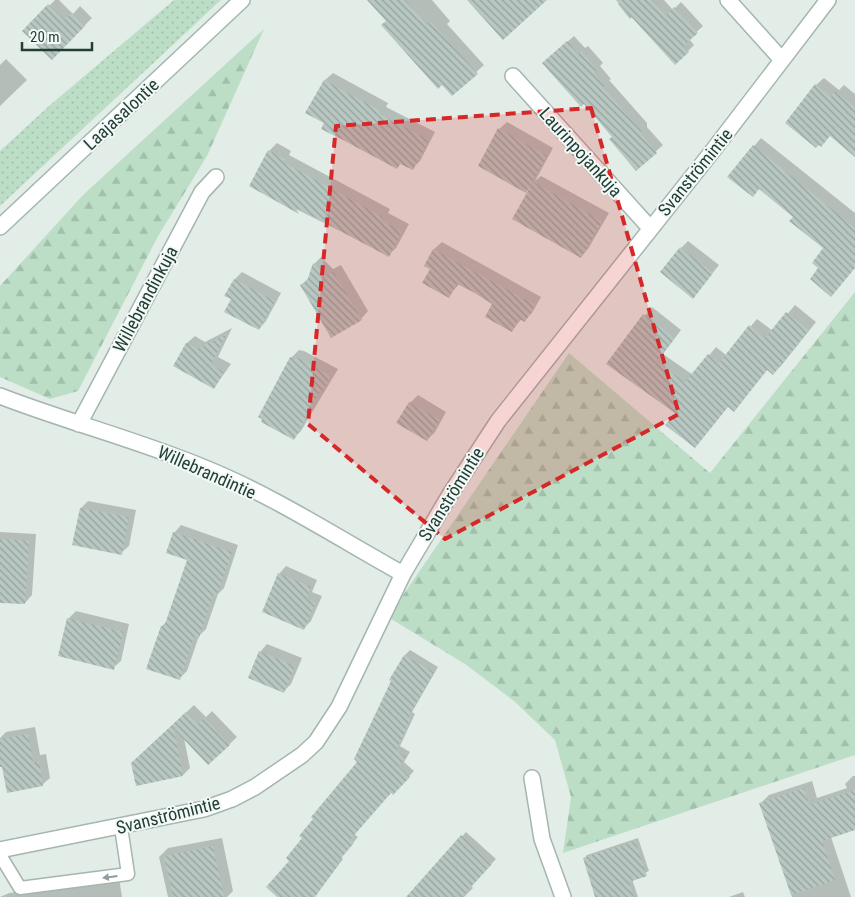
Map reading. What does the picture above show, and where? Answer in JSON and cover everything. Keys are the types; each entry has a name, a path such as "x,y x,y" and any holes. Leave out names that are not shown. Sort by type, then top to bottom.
{"street":[{"name":"Laajasalontie","path":"0,228 242,0"},
{"path":"728,0 782,60"},
{"name":"Svanströmintie","path":"0,850 204,809 232,799 278,772 302,755 316,742 339,707 403,574 448,496 498,421 828,0"},
{"name":"Laurinpojankuja","path":"513,76 650,228"},
{"name":"Willebrandinkuja","path":"79,424 202,192 216,177"},
{"name":"Willebrandintie","path":"0,396 146,445 206,468 245,486 403,574"},
{"path":"532,778 542,839 563,897"}],"lane":[{"path":"0,855 20,888 128,874 121,827"}],"highlighted area":[{"path":"591,108 679,414 445,539 308,424 336,126"}],"green space":[{"path":"174,0 221,0 0,206 0,151 49,106"},
{"path":"264,29 207,156 157,238 78,391 50,399 0,377 0,286 83,195"},
{"path":"855,292 855,755 563,853 571,797 555,740 514,701 465,664 388,617 569,353 710,473"}],"building":[{"path":"367,0 405,0 426,24 430,21 478,74 452,96 442,85 438,89 381,25 386,21"},
{"path":"467,0 547,0 503,40"},
{"path":"616,0 652,0 666,15 674,7 698,33 683,46 689,52 675,65"},
{"path":"48,4 65,20 72,13 85,26 52,60 22,31"},
{"path":"567,41 578,54 581,51 597,70 594,73 605,86 603,88 641,130 641,134 657,153 636,171 609,139 612,137 584,104 581,107 542,63"},
{"path":"324,80 381,111 379,114 429,140 413,170 400,164 397,169 321,129 324,123 305,113"},
{"path":"815,84 831,97 835,91 855,107 855,157 830,136 821,147 819,145 816,148 785,123"},
{"path":"498,128 547,156 526,193 478,166"},
{"path":"753,145 855,228 855,268 831,297 810,279 818,268 812,263 823,248 789,221 793,217 759,189 753,197 727,177"},
{"path":"268,150 285,159 283,162 383,217 381,220 402,232 389,257 296,208 299,214 249,186"},
{"path":"533,182 602,221 581,258 512,219"},
{"path":"680,247 713,273 693,299 660,272"},
{"path":"433,249 535,305 525,322 519,319 512,332 485,317 492,304 473,292 457,284 449,298 422,283 430,269 424,266"},
{"path":"313,263 325,276 333,271 362,320 331,338 300,285 307,281"},
{"path":"234,279 275,301 259,330 224,312 231,299 224,296"},
{"path":"786,312 809,330 773,375 767,370 734,412 728,407 695,448 665,425 675,413 606,364 643,314 675,338 656,362 685,382 708,354 719,363 749,325 765,338"},
{"path":"227,334 211,364 224,372 214,389 173,366 186,343 197,349"},
{"path":"290,357 295,359 296,357 331,376 323,392 320,391 294,440 261,422 262,419 258,417"},
{"path":"409,402 440,420 427,441 396,423"},
{"path":"80,508 129,517 122,555 72,545"},
{"path":"173,532 232,552 216,597 213,595 199,638 194,637 180,680 146,669 161,626 164,627 187,560 166,553"},
{"path":"0,539 29,541 25,604 0,603"},
{"path":"278,573 311,587 306,599 315,603 304,630 262,612"},
{"path":"67,618 123,632 114,670 58,656"},
{"path":"259,651 295,666 284,693 248,678"},
{"path":"404,655 434,672 408,718 411,719 396,751 406,757 399,767 410,777 393,795 391,793 350,840 354,843 337,863 339,864 315,897 277,897 266,887 289,861 286,858 302,838 299,836 313,819 311,817 357,762 354,759 391,681 389,680"},
{"path":"186,712 198,724 204,718 230,745 208,765 174,729 183,776 136,786 131,763"},
{"path":"28,734 33,762 39,761 43,786 7,793 2,767 0,767 0,739"},
{"path":"804,788 809,805 855,790 855,830 822,841 835,880 791,895 759,803"},
{"path":"461,835 492,864 462,897 406,897"},
{"path":"635,841 647,876 629,882 634,897 595,897 583,858"},
{"path":"213,846 224,897 173,897 164,856"}]}
